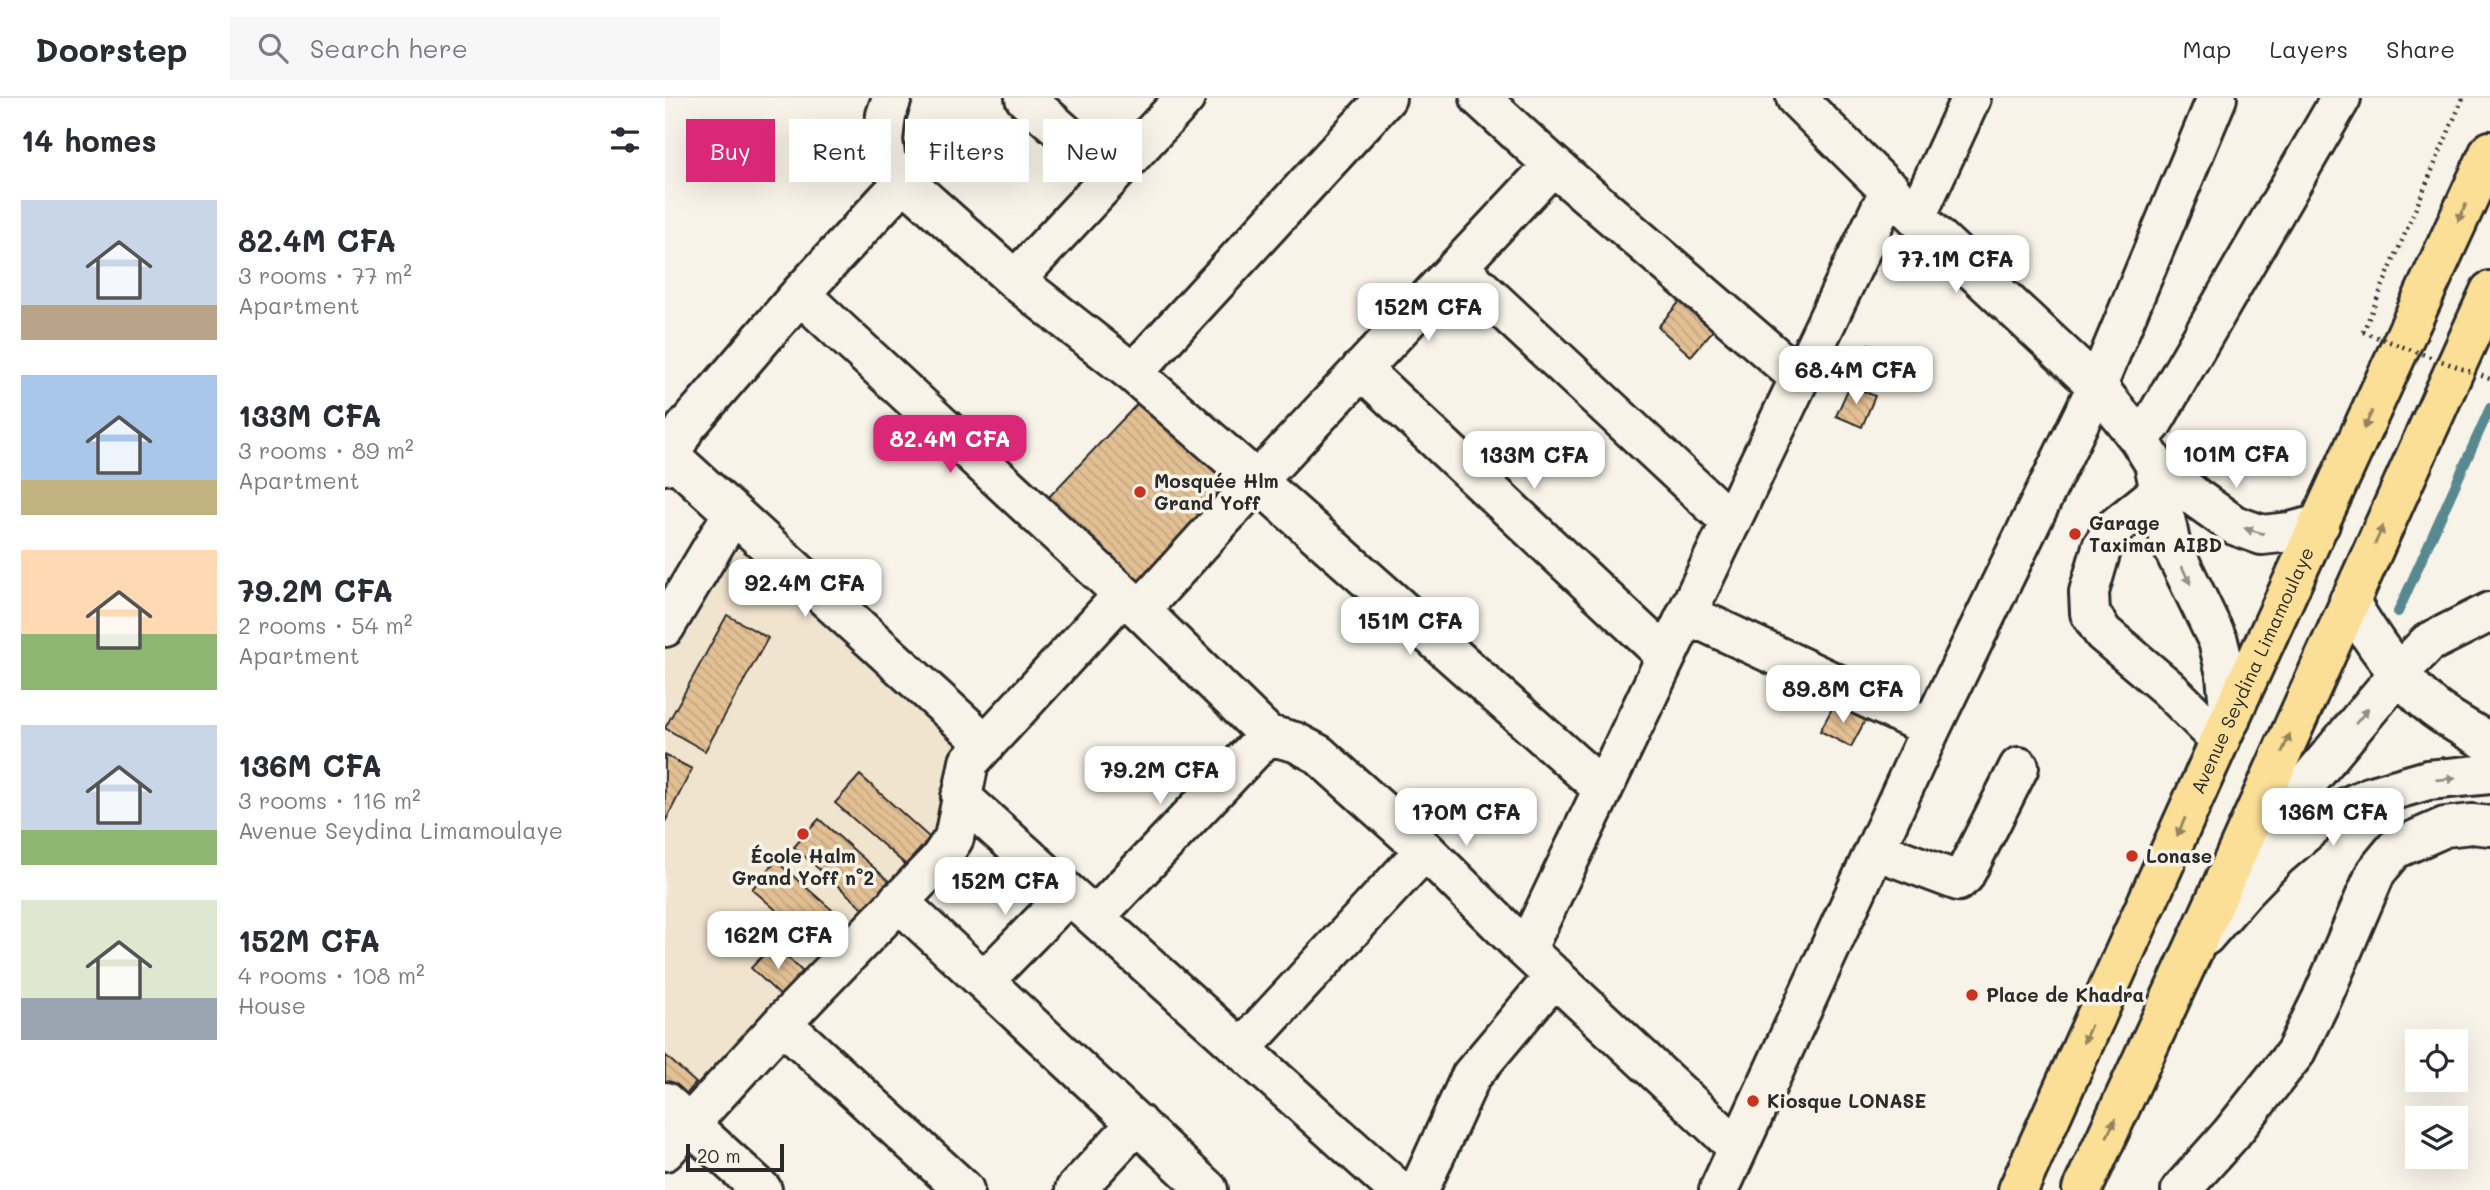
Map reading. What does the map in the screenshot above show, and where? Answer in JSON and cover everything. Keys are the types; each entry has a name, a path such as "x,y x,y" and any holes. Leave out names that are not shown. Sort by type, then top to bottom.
{"highway":[{"name":"Avenue Seydina Limamoulaye","path":"2018,1190 2490,151"},
{"path":"2082,1190 2225,881 2490,292"}],"street":[{"path":"891,98 883,140 886,162 904,181 1015,279 1133,373 1603,789"},
{"path":"1025,98 1049,119"},
{"path":"1142,143 1185,98"},
{"path":"1133,373 1386,98"},
{"path":"1796,98 1916,217 2097,386 2151,464 2234,525 2262,535 2290,532 2320,524"},
{"path":"1916,217 1971,98"},
{"path":"1719,1190 1931,728 2097,386 2217,98"},
{"path":"2225,730 2226,674 2218,641 2170,542 2151,464 2152,424 2341,98"},
{"path":"1484,99 1553,165 1800,378"},
{"path":"665,1151 677,1112 782,1023 939,860 954,838 969,762 1257,481 1553,165"},
{"path":"904,181 800,294 685,428 667,457 733,513 986,744"},
{"path":"1015,279 1105,182"},
{"path":"1526,950 1890,190"},
{"path":"1459,268 1731,522"},
{"path":"800,294 1131,603 1268,735 1295,741 1318,754 1425,850 1526,950 1738,1148"},
{"path":"1361,369 1666,656"},
{"path":"2151,464 2102,547 2089,592 2090,613 2103,633 2168,688 2225,730"},
{"path":"665,627 733,513"},
{"path":"2350,601 2365,628 2398,674 2435,708 2490,743"},
{"path":"2225,881 2398,674 2428,643 2490,612"},
{"path":"1687,614 1931,728"},
{"path":"984,981 1082,906 1268,735"},
{"path":"1875,850 1958,881 1964,876 2019,768"},
{"path":"2194,948 2252,883 2321,819 2369,797 2428,780 2490,774"},
{"path":"961,797 1398,1190"},
{"path":"2181,1190 2262,1098 2295,1053 2322,998 2376,872 2395,849 2445,827 2472,824 2490,826"},
{"path":"1241,1049 1425,850"},
{"path":"898,901 1208,1190"},
{"path":"1419,1190 1471,1076 1555,976"},
{"path":"782,1023 964,1190"},
{"path":"677,1112 762,1190"},
{"path":"1075,1190 1137,1123"}],"path":[{"path":"2463,98 2363,332 2490,379"}],"shaded area":[{"name":"École Halm Grand Yoff n°2","path":"735,526 973,745 932,854 690,1111 665,1090 665,644"}],"building":[{"path":"1682,299 1715,328 1691,356 1658,327"},
{"path":"1868,344 1893,355 1879,386 1854,375"},
{"path":"1850,385 1875,396 1862,427 1836,416"},
{"name":"Mosquée Hlm Grand Yoff","path":"1140,401 1233,485 1142,585 1047,499"},
{"path":"727,615 768,638 705,751 665,728"},
{"path":"1835,703 1866,719 1851,747 1820,731"},
{"path":"665,755 692,769 665,822"},
{"path":"860,775 930,838 906,865 835,803"},
{"path":"819,819 889,881 864,909 794,847"},
{"path":"776,861 847,923 823,951 752,889"},
{"path":"774,944 805,974 783,998 751,968"},
{"path":"665,1055 696,1083 683,1098 665,1082"}],"waterway":[{"path":"2398,612 2490,408"}],"place":[{"name":"Mosquée Hlm Grand Yoff","path":"1140,492"},
{"name":"Garage Taximan AIBD","path":"2075,534"},
{"name":"École Halm Grand Yoff n°2","path":"803,834"},
{"name":"Lonase","path":"2132,856"},
{"name":"Place de Khadra","path":"1972,995"},
{"name":"Kiosque LONASE","path":"1753,1101"}]}
